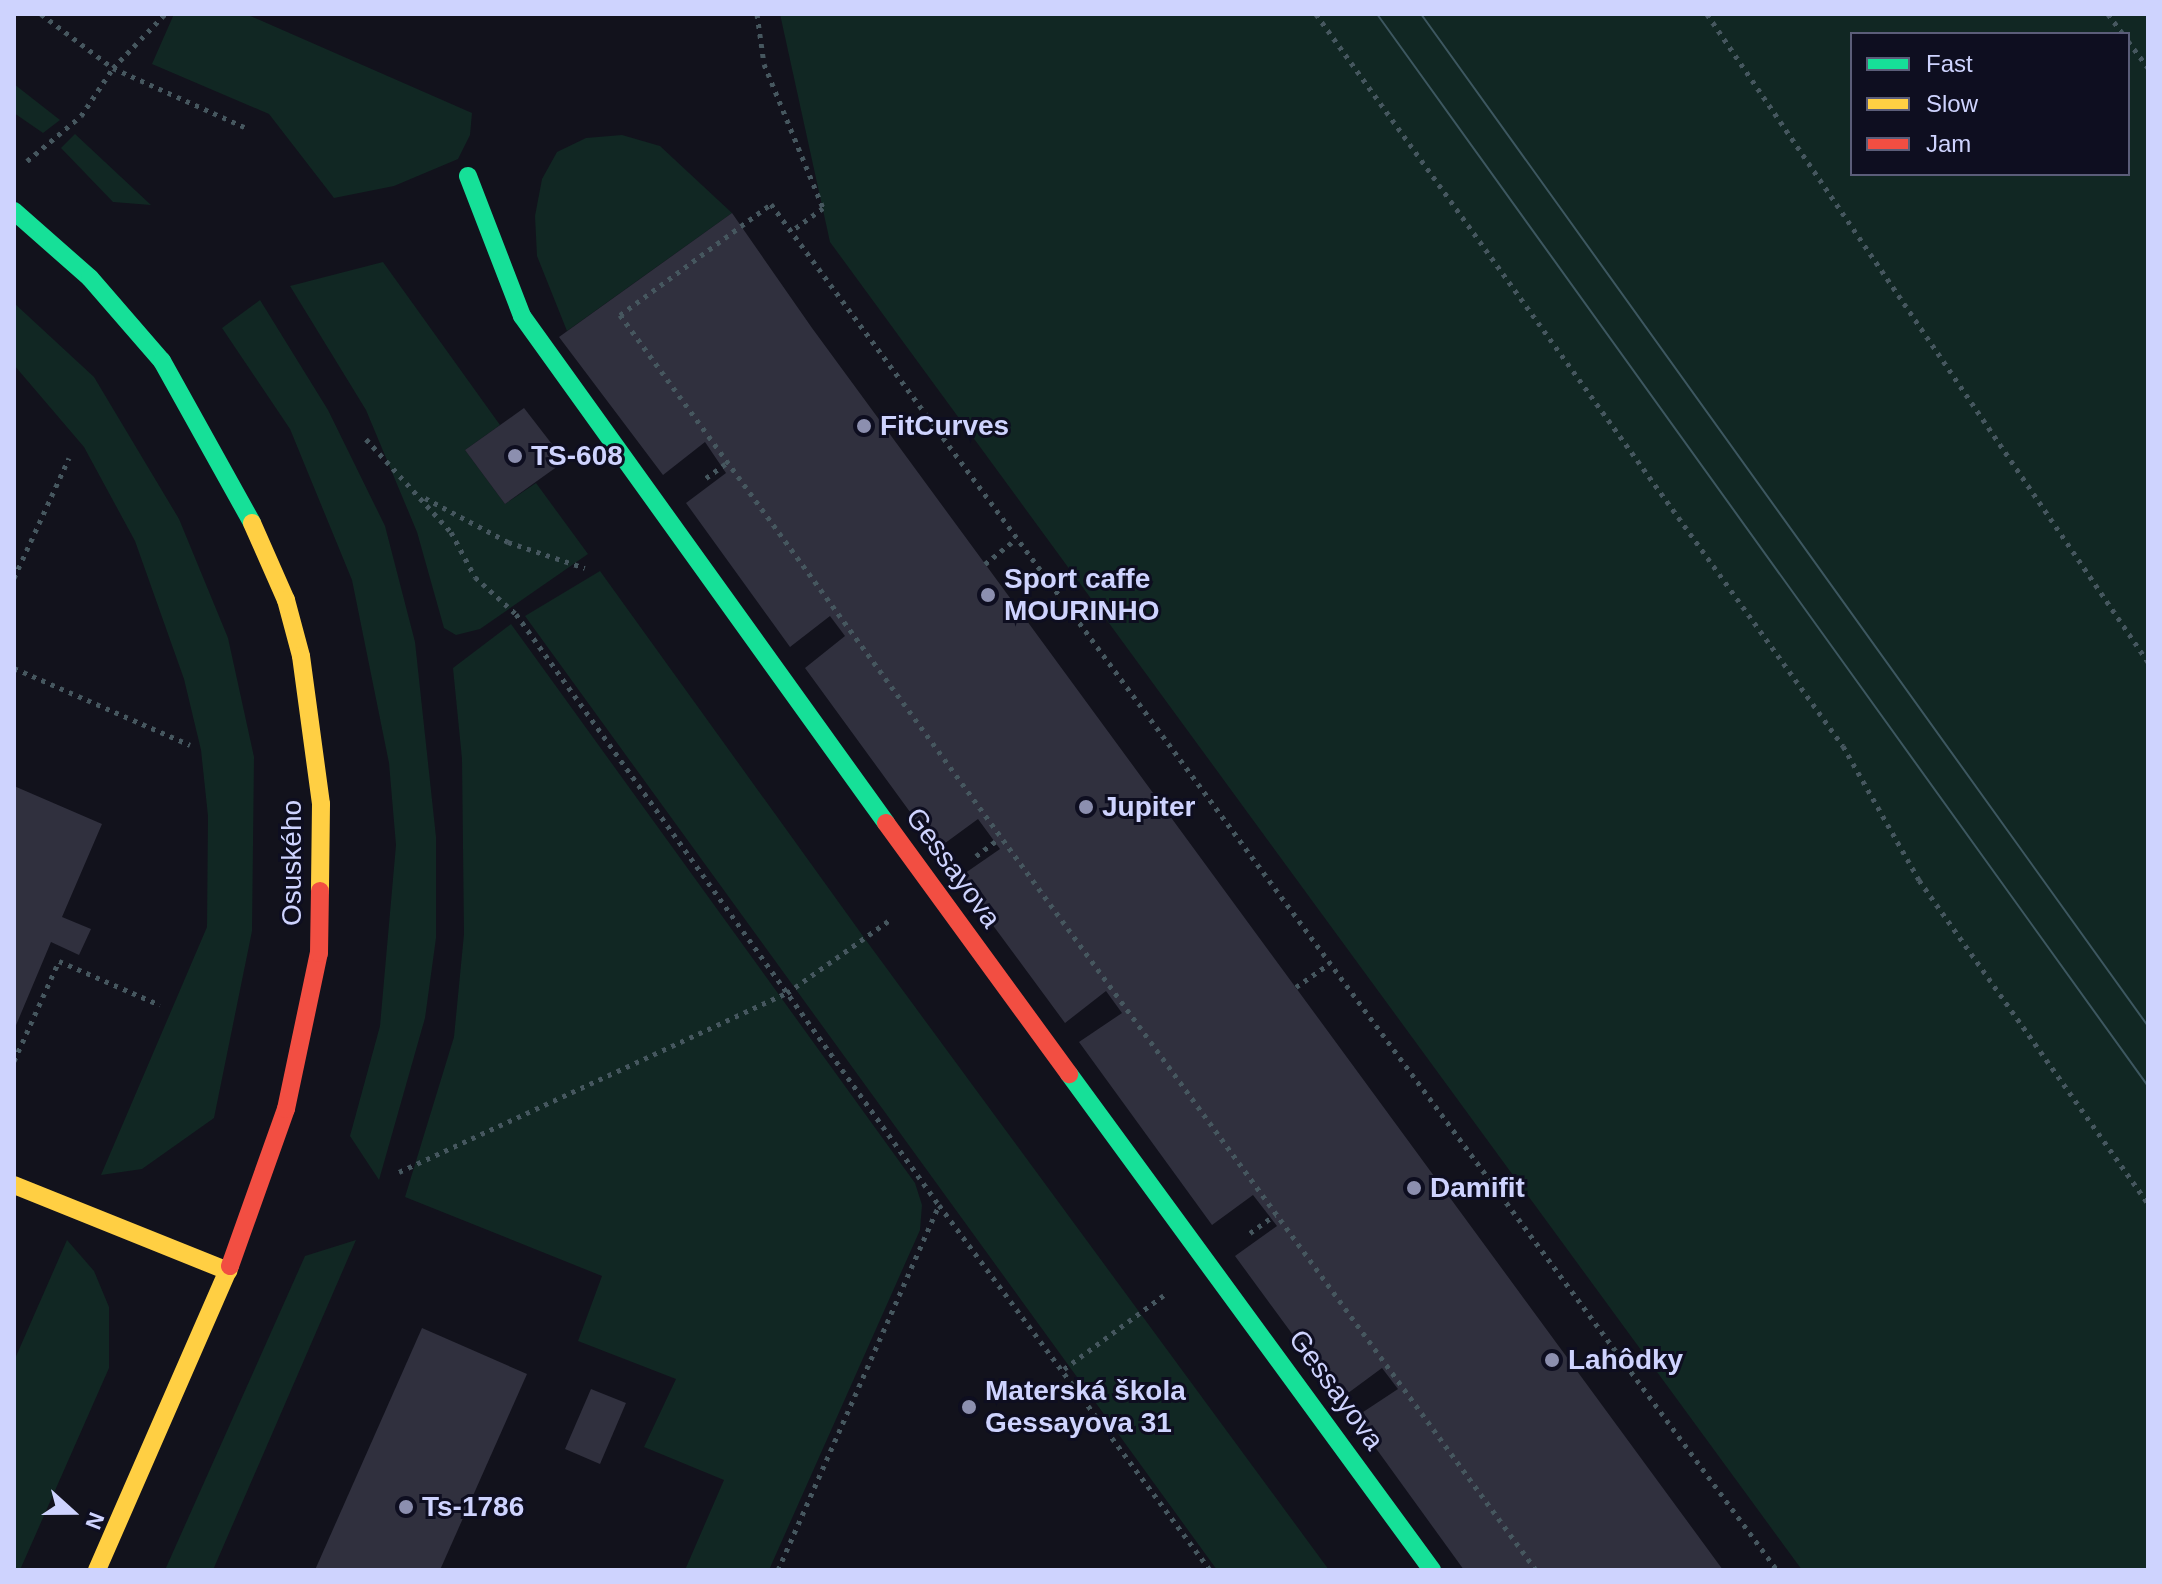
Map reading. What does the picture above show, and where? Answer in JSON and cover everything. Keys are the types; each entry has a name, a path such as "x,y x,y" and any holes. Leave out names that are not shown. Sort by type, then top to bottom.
{"street":[{"name":"Gessayova","path":"468,176 522,316 933,889 1432,1570"},
{"name":"Osuského","path":"14,211 90,278 162,361 265,547 301,656 321,804 319,953 286,1109 228,1271 97,1570"},
{"path":"14,1185 228,1271"}],"path":[{"path":"41,14 113,68 244,127"},
{"path":"14,171 81,116 113,68 165,14"},
{"path":"757,14 764,64 823,208 791,231"},
{"path":"1316,14 1843,746 1919,880 2148,1204"},
{"path":"1707,14 2148,662"},
{"path":"2108,14 2122,32"},
{"path":"2130,44 2148,68"},
{"path":"1536,1570 1177,1072 620,315 771,204 1777,1570"},
{"path":"366,439 451,532 475,577 516,614 939,1205 1064,1369 1210,1570"},
{"path":"14,578 69,458"},
{"path":"420,495 508,542 585,568"},
{"path":"985,564 1016,539"},
{"path":"14,668 190,745"},
{"path":"399,1172 787,993 933,889"},
{"path":"14,1061 59,961 160,1005"},
{"path":"1296,987 1329,964"},
{"path":"778,1570 939,1205"},
{"path":"1064,1369 1209,1262"}],"green space":[{"path":"174,14 246,14 472,113 470,135 458,159 394,186 334,198 269,114 152,64"},
{"path":"780,14 2148,14 2148,1570 1802,1570 830,242"},
{"path":"14,84 60,120 43,133 14,113"},
{"path":"75,134 151,205 113,202 61,148"},
{"path":"622,135 660,146 732,213 567,331 537,256 535,216 542,179 557,152 586,138"},
{"path":"383,262 500,425 465,450 505,504 536,483 588,554 480,629 456,635 444,628 417,532 366,410 290,286"},
{"path":"260,300 328,410 385,526 415,642 436,837 436,938 425,1018 379,1180 350,1136 380,1026 396,845 389,763 352,580 290,429 222,328"},
{"path":"14,303 94,377 179,519 228,638 254,757 252,931 214,1118 142,1169 101,1175 207,927 208,816 201,750 184,679 135,541 84,447 14,365"},
{"path":"600,571 868,943 1329,1570 1217,1570 525,616"},
{"path":"511,624 915,1183 922,1205 920,1230 769,1570 685,1570 724,1480 644,1447 676,1379 578,1341 602,1276 405,1197 454,1037 464,934 462,759 453,668"},
{"path":"67,1240 94,1271 109,1307 109,1368 20,1570 14,1570 14,1361"},
{"path":"356,1240 213,1570 165,1570 305,1256"}],"building":[{"path":"732,213 812,328 1723,1570 1464,1570 1354,1418 1398,1389 1382,1368 1340,1399 1235,1256 1277,1226 1253,1195 1212,1225 1079,1042 1122,1013 1106,991 1065,1023 958,878 1000,849 978,819 937,849 805,668 845,636 830,616 790,647 686,503 726,473 705,442 663,475 559,337"},
{"name":"TS-608","path":"524,408 565,461 505,504 465,450"},
{"path":"14,786 102,824 62,917 91,929 79,955 51,942 14,1030"},
{"name":"Ts-1786","path":"422,1328 527,1374 440,1570 315,1570"},
{"path":"591,1389 626,1403 600,1464 565,1449"}],"tram line":[{"path":"1377,14 2148,1086"},
{"path":"1421,14 2148,1026"}],"traffic: fast":[{"path":"468,176 522,316 886,823"},
{"path":"14,211 90,278 162,361 252,523"},
{"path":"1069,1074 1432,1570"}],"traffic: slow":[{"path":"252,523 286,600 301,656 321,804 320,891"},
{"path":"14,1185 228,1271"},
{"path":"97,1570 230,1266"}],"traffic: jam":[{"path":"886,823 1069,1074"},
{"path":"230,1266 286,1109 319,953 320,891"}],"place":[{"name":"FitCurves","path":"864,426"},
{"name":"TS-608","path":"515,456"},
{"name":"Sport caffe MOURINHO","path":"988,595"},
{"name":"Jupiter","path":"1086,807"},
{"name":"Damifit","path":"1414,1188"},
{"name":"Lahôdky","path":"1552,1360"},
{"name":"Materská škola Gessayova 31","path":"969,1407"},
{"name":"Ts-1786","path":"406,1507"}]}
